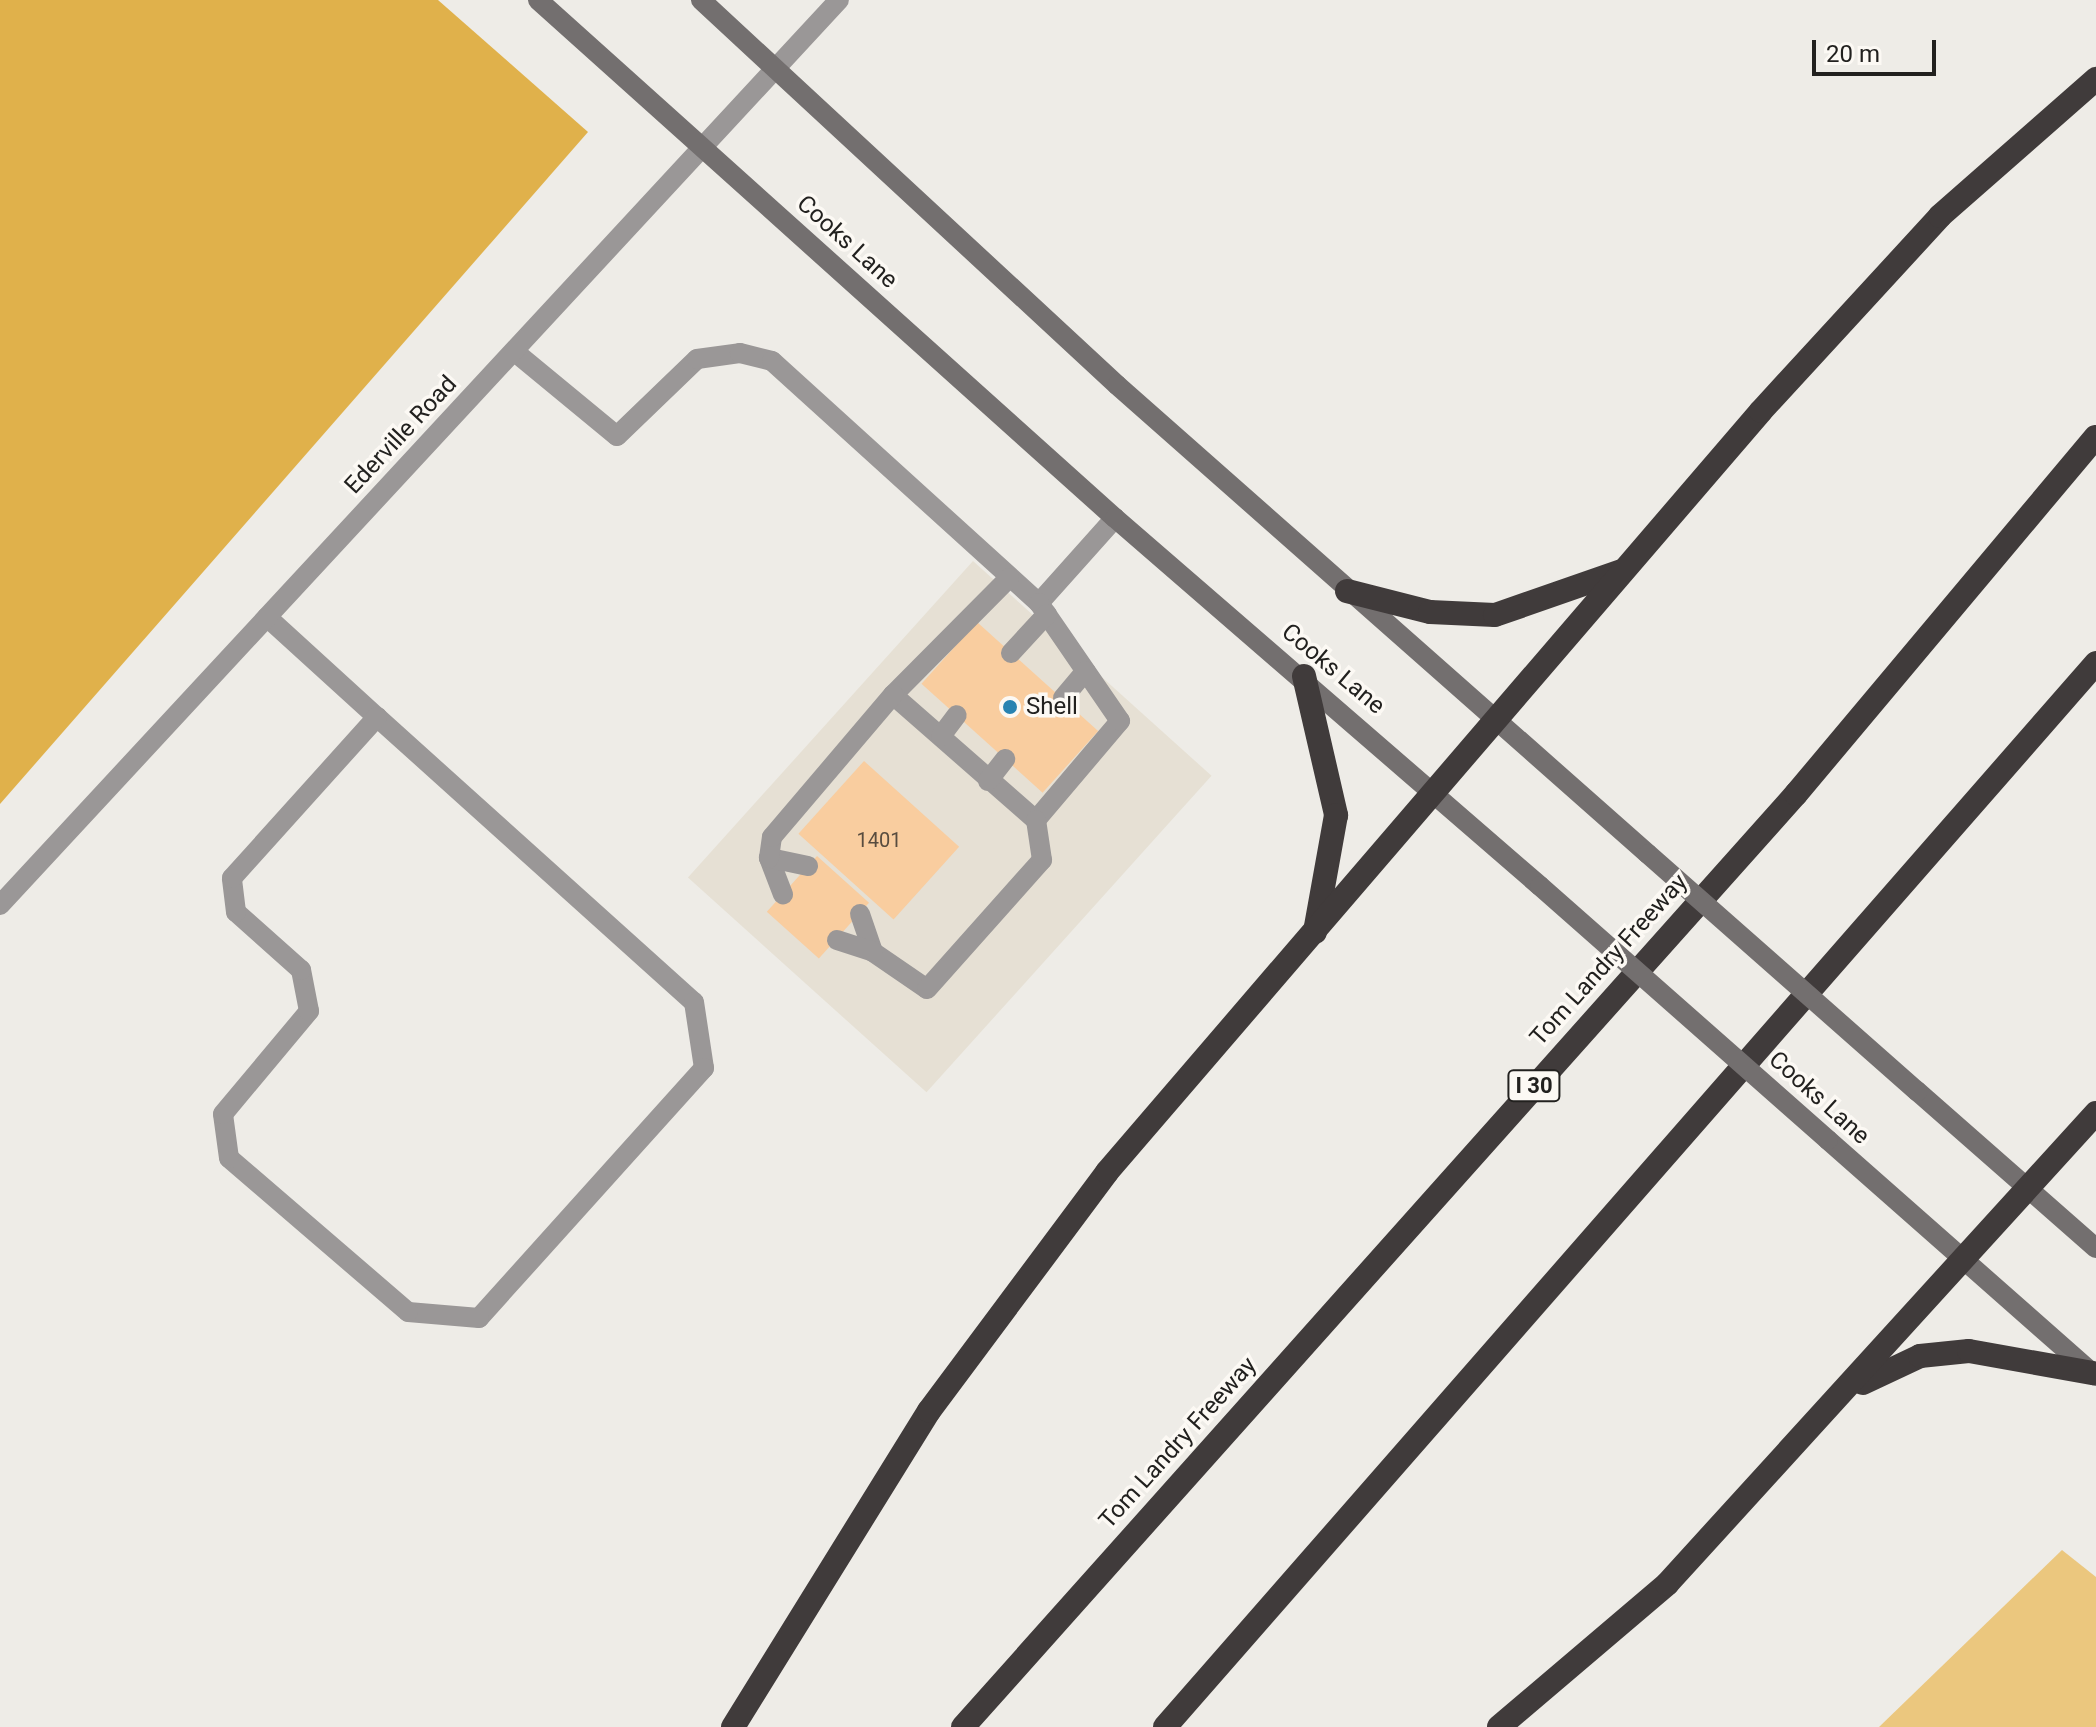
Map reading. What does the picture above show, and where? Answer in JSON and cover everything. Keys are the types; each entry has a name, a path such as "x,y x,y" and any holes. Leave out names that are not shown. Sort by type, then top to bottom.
{"highway":[{"path":"733,1727 888,1474 1032,1268 1627,568 1940,216 2096,79"},
{"name":"Tom Landry Freeway","path":"963,1727 1796,794 2096,437"},
{"path":"1347,591 1430,612 1495,615 1627,568"},
{"path":"1165,1727 2096,663"},
{"path":"1304,676 1336,815 1315,933"},
{"path":"1499,1727 1667,1584 1854,1387 2096,1113"},
{"path":"1854,1387 1920,1356 1969,1351 2095,1375"}],"main road":[{"name":"Cooks Lane","path":"538,0 1115,518 1304,676 2095,1375"},
{"path":"701,0 1347,591 2096,1248"}],"street":[{"name":"Ederville Road","path":"0,905 705,149 839,0"},
{"path":"515,352 617,436 697,359 740,353 772,361 1043,608 1120,721 1036,820"},
{"path":"1011,653 1115,518"},
{"path":"783,894 769,858 772,837 893,695 1009,578"},
{"path":"267,617 694,1002 704,1068 479,1318 408,1312 229,1158 223,1114 309,1011 301,970 236,912 232,878 377,717"},
{"path":"1063,698 1086,671"},
{"path":"837,940 873,952 927,989 1042,860 1036,820 893,695"},
{"path":"941,736 957,715"},
{"path":"988,781 1005,759"},
{"path":"769,858 808,866"},
{"path":"860,914 873,952"}],"shaded area":[{"path":"0,0 438,0 588,132 0,804"},
{"path":"973,561 1212,776 926,1092 688,878"},
{"path":"2062,1550 2096,1577 2096,1727 1879,1727"}],"building":[{"name":"Shell","path":"977,622 1098,731 1043,793 921,684"},
{"path":"864,761 959,847 894,919 798,834"},
{"path":"817,856 869,903 819,959 767,912"}],"place":[{"name":"Shell","path":"1010,707"}]}
